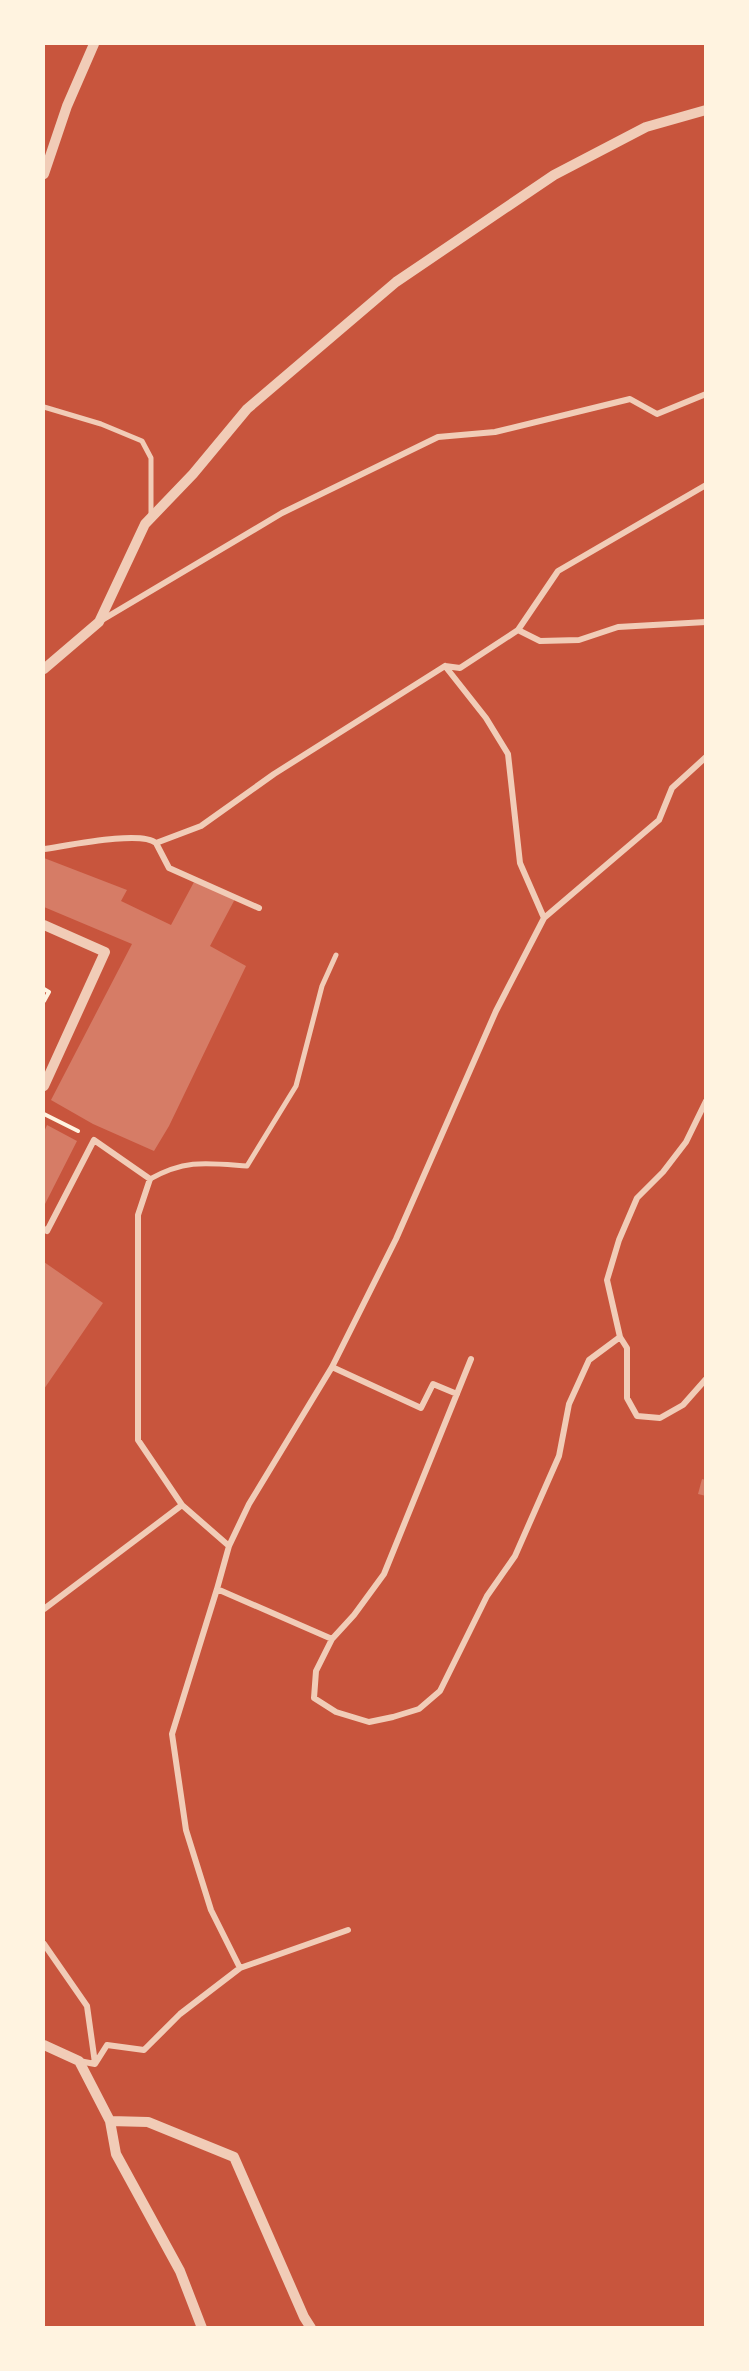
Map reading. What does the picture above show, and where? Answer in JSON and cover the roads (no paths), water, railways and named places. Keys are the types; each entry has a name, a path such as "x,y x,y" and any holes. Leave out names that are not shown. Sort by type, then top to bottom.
{"street":[{"path":"44,174 67,106 94,44"},
{"path":"99,622 145,524 193,474 247,409 396,282 554,175 646,127 705,110"},
{"path":"44,669 99,622 282,513 438,437 495,432 630,399 657,414 705,394"},
{"path":"44,407 101,424 142,441 151,458 151,519"},
{"path":"156,843 201,826 274,774 446,666 460,668 518,630 558,571 705,485"},
{"path":"518,630 540,641 579,640 618,627 705,622"},
{"path":"446,666 486,718 508,754 520,863 544,918"},
{"path":"240,1968 210,1910 186,1830 172,1734 218,1589 229,1545 249,1504 332,1367 396,1239 496,1011 544,918 659,820 672,788 705,757"},
{"path":"44,849 119,838 151,839 156,843 169,868 258,908"},
{"path":"44,925 105,952 44,1086"},
{"path":"229,1545 182,1505 138,1440 138,1215 150,1179 186,1164 206,1162 247,1166 296,1086 322,986 336,955"},
{"path":"705,1101 686,1142 663,1172 637,1198 619,1240 607,1280 620,1338 627,1348 627,1398 637,1416 660,1418 683,1405 705,1379"},
{"path":"44,1230 46,1231 94,1140 150,1179"},
{"path":"471,1359 384,1574 354,1615 332,1639 316,1671 314,1698 336,1712 369,1722 393,1717 419,1708 440,1690 487,1596 515,1556 559,1456 569,1404 589,1360 620,1338"},
{"path":"332,1367 421,1408 433,1384 457,1394"},
{"path":"44,1609 182,1505"},
{"path":"218,1589 332,1639"},
{"path":"95,2064 107,2045 144,2050 180,2014 240,1968 348,1930"},
{"path":"44,1944 87,2006 95,2064"},
{"path":"44,2045 79,2061 95,2064"},
{"path":"79,2061 110,2121 116,2154 180,2271 202,2328"},
{"path":"110,2121 148,2122 234,2157 304,2317 311,2328"}]}
